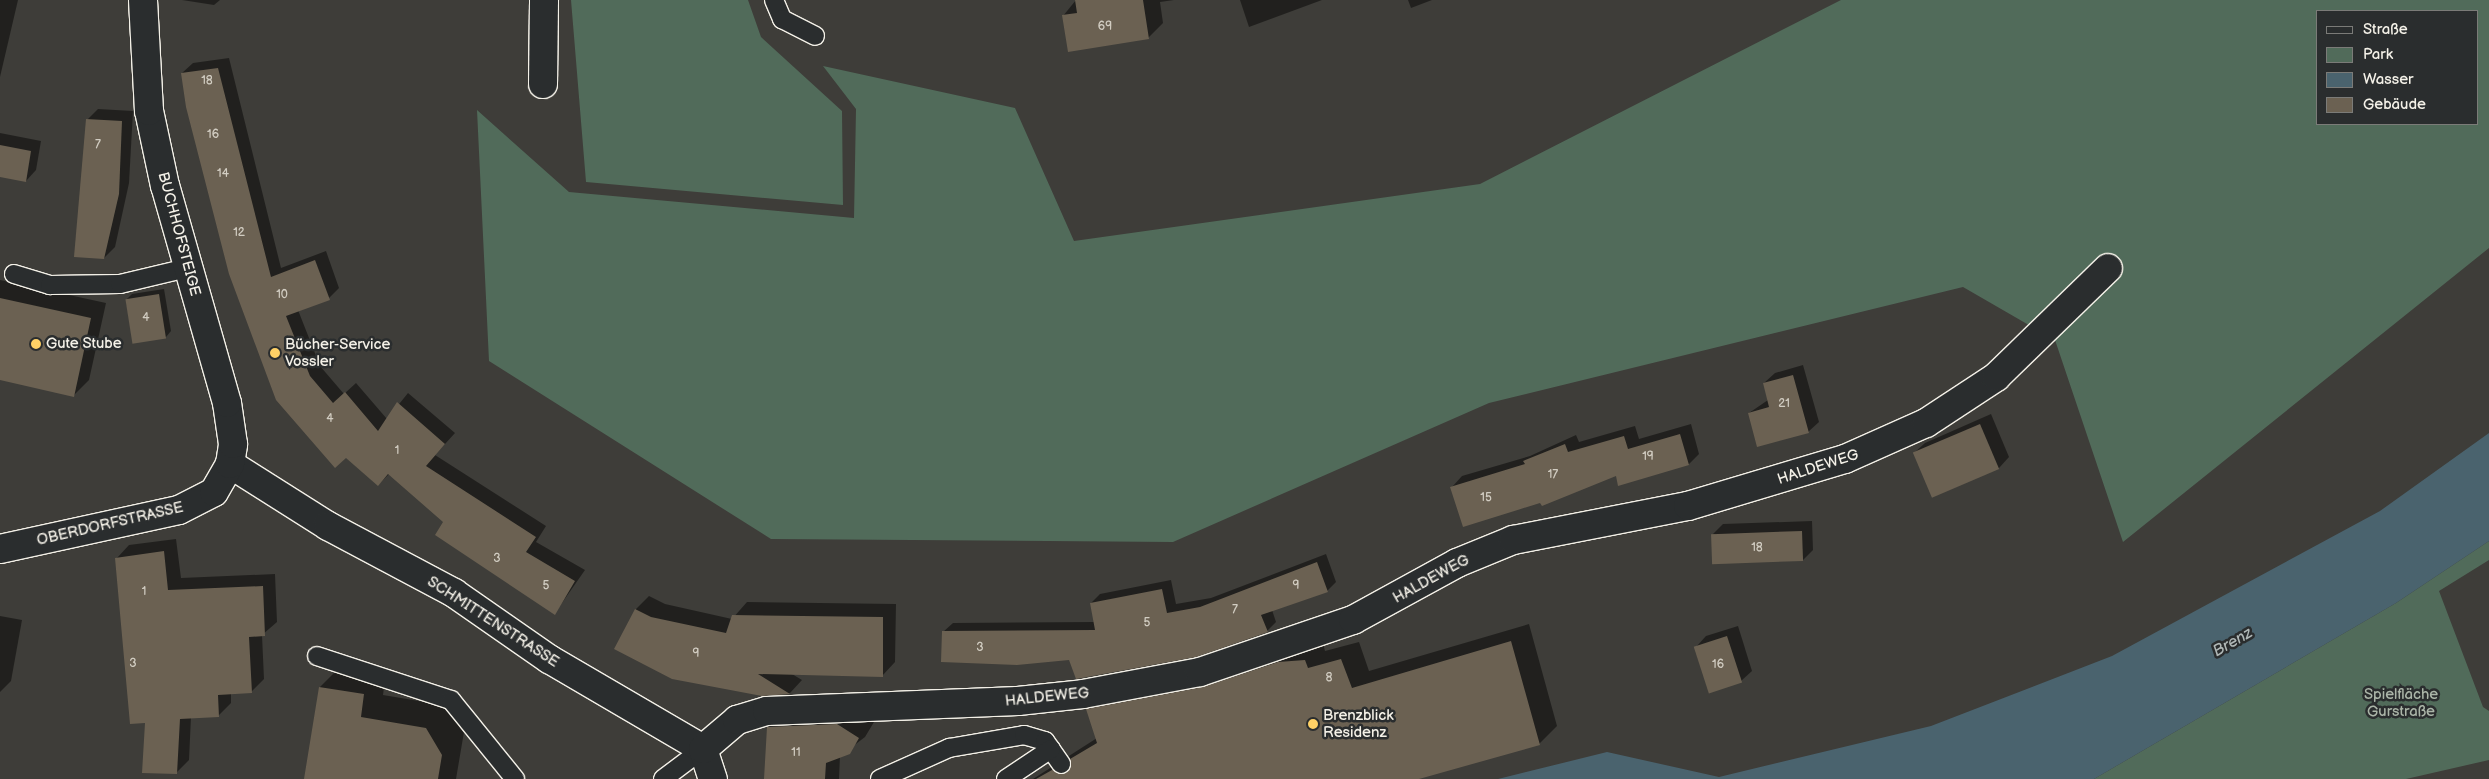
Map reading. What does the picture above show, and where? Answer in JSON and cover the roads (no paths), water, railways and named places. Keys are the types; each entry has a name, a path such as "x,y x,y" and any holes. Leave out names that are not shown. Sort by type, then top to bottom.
{"street":[{"name":"BUCHHOFSTEIGE","path":"143,0 149,111 187,268 227,403 233,444 230,464"},
{"path":"543,84 544,0"},
{"name":"HALDEWEG","path":"703,749 737,720 767,711 1018,701 1083,694 1208,670 1352,620 1458,563 1513,540 1688,506 1845,459 1926,423 1996,377 2108,268"},
{"name":"SCHMITTENSTRASSE","path":"230,464 321,522 454,593 549,659 703,749"},
{"name":"OBERDORFSTRASSE","path":"0,549 179,510 214,492 230,464"},
{"path":"703,749 713,779"}],"lane":[{"path":"774,0 782,19 815,36"},
{"path":"14,274 50,285 120,284 187,268"},
{"path":"317,656 452,700 515,779"},
{"path":"880,779 922,758 976,740 1024,735 1036,737 1050,749 1061,764"},
{"path":"663,779 703,749"},
{"path":"1006,779 1050,749"}],"water":[{"name":"Brenz","path":"2489,433 2489,541 2396,603 2094,779 1498,779 1607,752 1719,777 1931,726 2112,656 2380,511"}],"place":[{"name":"Gute Stube","path":"36,344"},
{"name":"Bücher-Service Vossler","path":"275,353"},
{"name":"Brenzblick Residenz","path":"1313,724"}],"park label":[{"name":"Spielfläche Gurstraße","path":"2401,702"}]}
